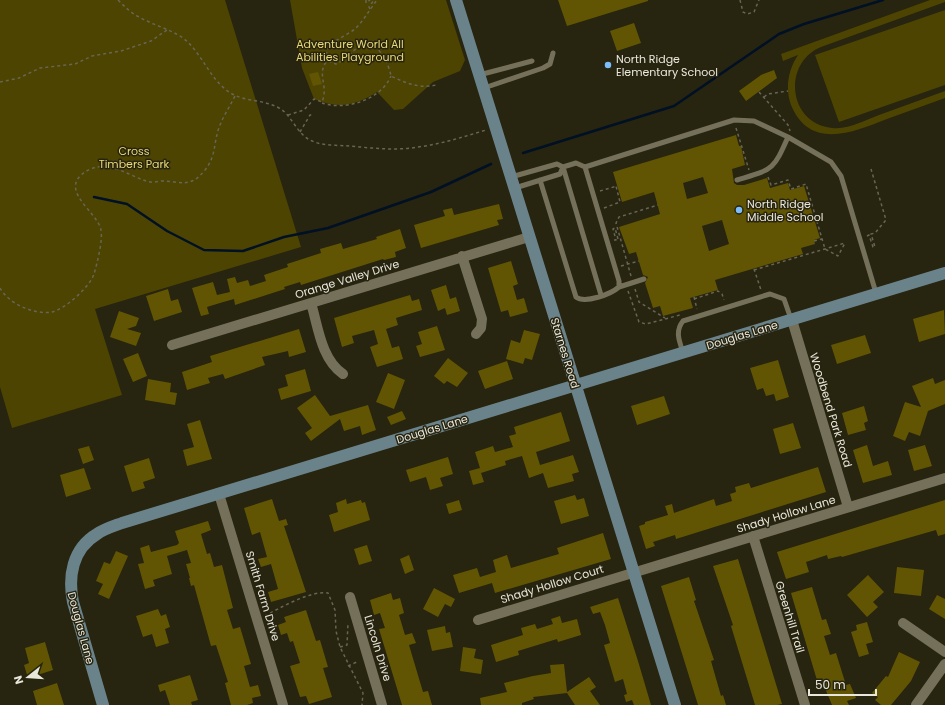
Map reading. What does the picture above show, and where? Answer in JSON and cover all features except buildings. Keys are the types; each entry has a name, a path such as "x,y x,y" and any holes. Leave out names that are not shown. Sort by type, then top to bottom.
{"street":[{"name":"Starnes Road","path":"456,0 675,705"},
{"name":"Orange Valley Drive","path":"172,346 529,236"},
{"path":"462,256 482,319 481,328 476,334"},
{"name":"Douglas Lane","path":"103,705 72,602 70,588 73,565 81,549 88,540 98,533 122,523 945,273"},
{"path":"311,302 328,359 334,368 343,374"},
{"name":"Woodbend Park Road","path":"792,320 848,508"},
{"name":"Shady Hollow Lane","path":"633,572 945,478"},
{"name":"Smith Farm Drive","path":"219,494 283,705"},
{"name":"Greenhill Trail","path":"753,536 805,705"},
{"name":"Shady Hollow Court","path":"478,620 633,572"},
{"name":"Lincoln Drive","path":"350,597 382,705"},
{"path":"903,622 945,652"},
{"path":"916,705 945,664"}],"lane":[{"path":"483,89 543,68 550,64 553,53"},
{"path":"479,75 532,61"},
{"path":"513,183 557,164 563,167 576,163 585,167 734,120 754,121 788,137 832,162 841,176 877,294"},
{"path":"737,180 770,169 775,164 788,137"},
{"path":"513,183 540,180 560,174 563,167"},
{"path":"563,167 601,295"},
{"path":"585,167 618,286"},
{"path":"540,180 576,296 586,300 612,292 618,286 644,279"},
{"path":"683,353 678,334 679,326 683,321 770,294 784,299 792,320"}],"path":[{"path":"118,0 129,11 138,17 182,37 192,47 218,83 235,96 265,102 279,108 288,115 300,132 310,140 324,144 393,149 417,148 441,144 495,128"},
{"path":"366,0 366,3 370,0"},
{"path":"370,9 369,7 374,0"},
{"path":"322,102 325,91 321,70 327,61 326,54 329,48 338,38 356,28 377,0"},
{"path":"740,0 746,14 754,12 759,0"},
{"path":"0,82 19,78 40,68 75,64 92,56 121,51 151,41 167,30"},
{"path":"327,61 336,64 362,44 369,43 378,49 391,76 415,85 436,85"},
{"path":"288,115 304,110 314,99 339,106 357,103 385,87 391,76"},
{"path":"759,92 790,128 788,137"},
{"path":"764,97 768,94 788,92"},
{"path":"0,288 11,302 23,307 47,312 58,309 84,290 94,275 101,231 98,223 78,194 77,182 80,176 91,169 109,167 131,173 146,181 178,183 192,182 198,178 211,161 220,126 235,96"},
{"path":"300,132 310,115 313,115"},
{"path":"737,129 750,171 761,179 769,176 771,185 788,180 791,189 806,184 825,249 838,256 845,243 825,249 754,269 760,290"},
{"path":"865,236 869,235 873,247 875,247 871,234 875,233 886,220 871,169"},
{"path":"596,186 598,192 616,186 620,202 603,208"},
{"path":"601,203 605,214"},
{"path":"658,205 619,217 616,223 639,302 665,318"},
{"path":"611,234 613,242 616,240 613,229 615,228 618,239 621,240"},
{"path":"814,241 822,239"},
{"path":"617,242 621,240"},
{"path":"619,261 636,317 639,322 646,324 680,315"},
{"path":"624,265 639,261"},
{"path":"698,309 694,298 718,292 722,294 724,301"},
{"path":"257,619 284,604 317,594 328,593 335,610 336,631 340,647 363,693 362,705"},
{"path":"340,647 347,645 347,623 357,620"}],"green space":[{"name":"Cross Timbers Park","path":"0,0 225,0 301,247 95,309 122,395 12,428 0,387"},
{"name":"Adventure World All Abilities Playground","path":"290,0 446,0 465,60 460,71 433,82 403,109 394,110 377,92 354,103 339,105 322,102 314,99 302,68"},
{"path":"930,0 945,0 945,2 821,47 808,55 800,66 796,79 795,92 799,105 806,116 817,124 832,128 844,128 945,91 945,98 861,129 834,134 821,133 809,128 799,119 791,105 788,92 788,79 798,55 783,61 781,54"},
{"path":"945,10 945,85 839,122 815,55"}],"waterway":[{"path":"523,153 674,106 779,34 804,24 883,0"},
{"path":"94,197 127,204 167,231 204,250 243,251 284,237 328,228 431,192 491,164"}],"place":[{"name":"North Ridge Elementary School","path":"608,65"},
{"name":"North Ridge Middle School","path":"739,210"}]}
